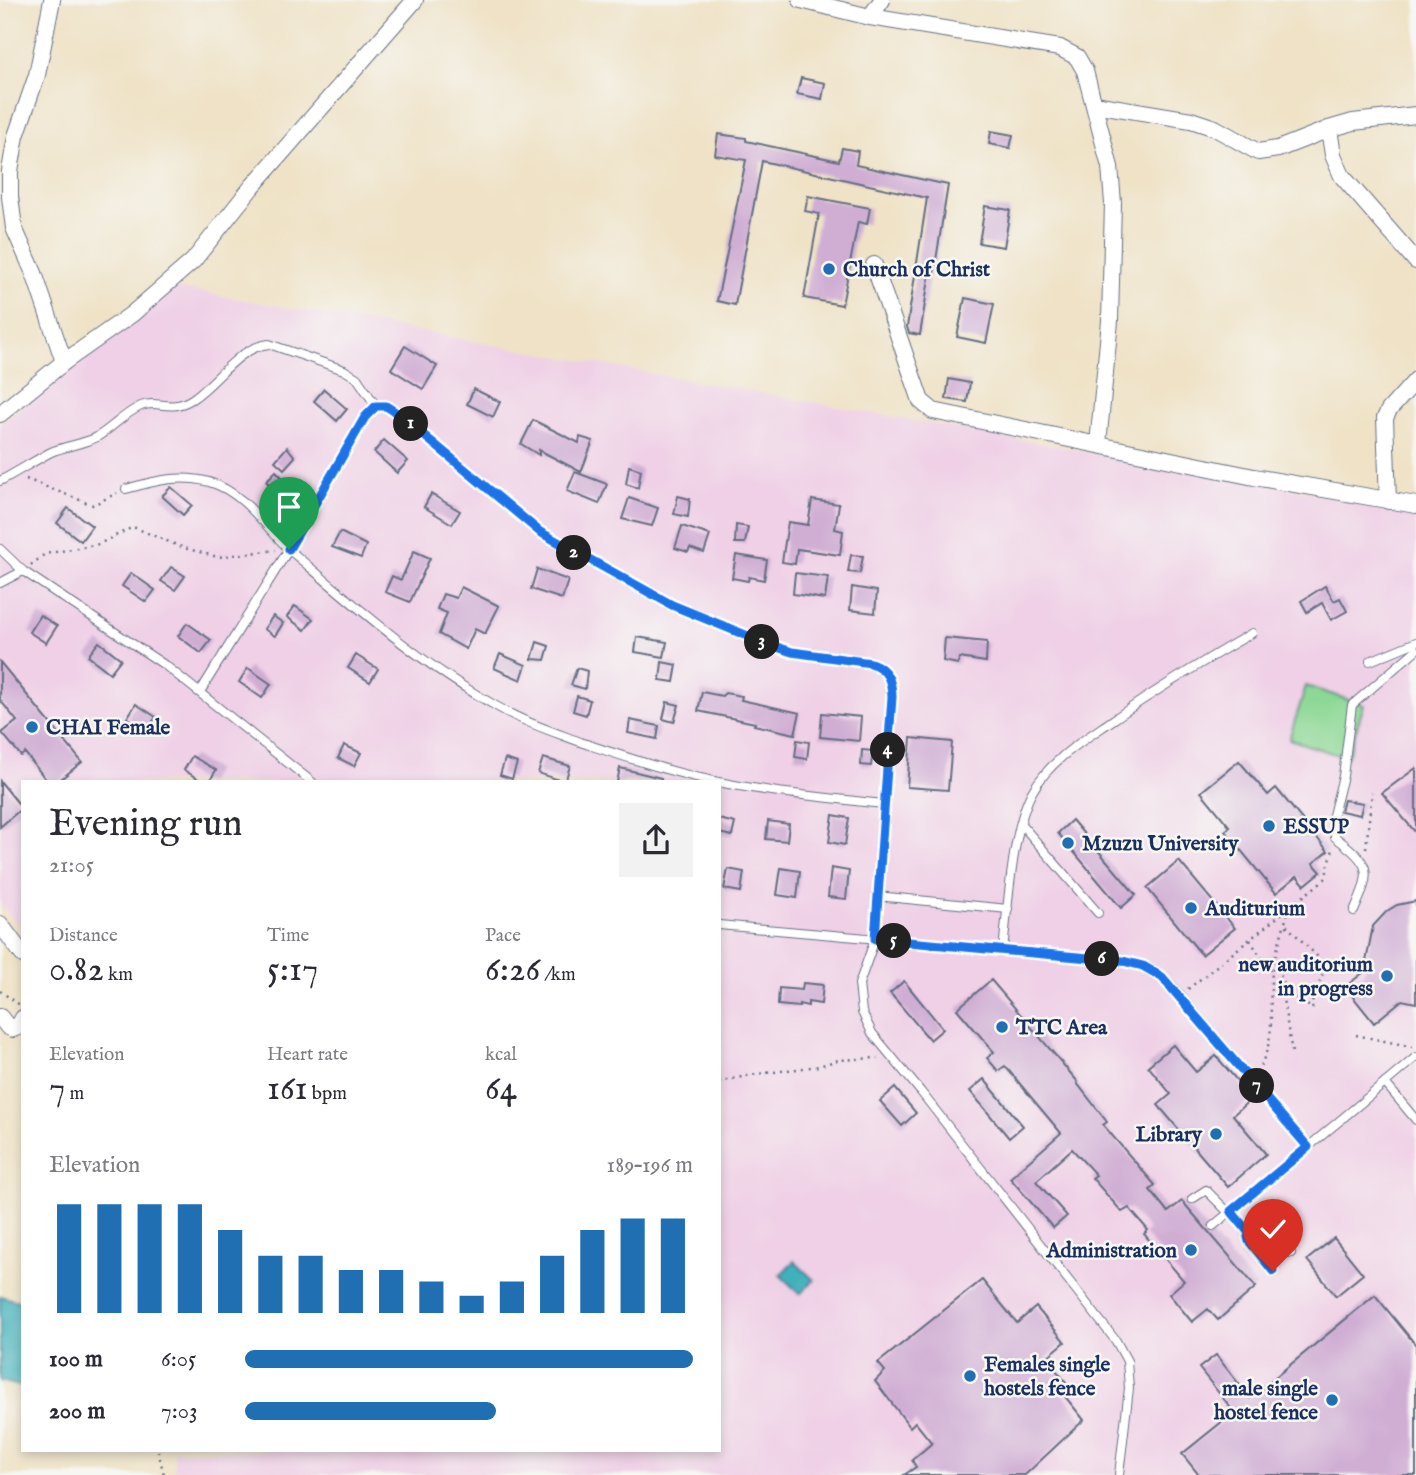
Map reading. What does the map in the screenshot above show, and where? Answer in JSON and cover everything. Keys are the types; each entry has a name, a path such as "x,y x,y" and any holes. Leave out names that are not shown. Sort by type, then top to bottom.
{"street":[{"path":"52,0 37,75 16,136 10,171 10,197 14,228 34,273 64,362"},
{"path":"0,414 64,362 132,314 193,261 251,188 415,0"},
{"path":"801,0 870,17 1060,48 1077,57 1085,71 1110,167 1113,203 1110,321 1098,444"},
{"path":"870,17 882,0"},
{"path":"1094,104 1191,120 1215,128 1258,152 1278,149 1353,122 1416,115"},
{"path":"1329,129 1333,155 1342,176 1416,261"},
{"path":"874,265 922,401 933,411 1254,477 1416,505"},
{"path":"1388,501 1385,418 1416,380"},
{"path":"0,924 21,952"},
{"path":"0,1017 13,1029 21,1022"}],"lane":[{"path":"0,481 51,453 100,435 147,404 169,407 181,405 223,374 248,349 258,345 269,344 344,370 357,378 376,406"},
{"path":"200,692 289,549 365,417 376,406 386,406 397,413 540,532 672,605 792,652 871,663 881,667 892,684 875,939 859,984 862,1012 872,1033 1116,1341 1127,1361 1129,1388 1119,1475"},
{"path":"126,489 162,479 186,478 211,482 237,496 289,549 386,633 497,707 547,730 624,757 712,780"},
{"path":"0,549 23,571 121,635 200,692 310,780"},
{"path":"0,583 23,571"},
{"path":"1003,950 1020,824 1031,793 1046,772 1072,748 1154,691 1252,633"},
{"path":"1370,661 1416,642"},
{"path":"1354,911 1367,881 1365,865 1335,837 1332,819 1343,776 1352,705 1416,650"},
{"path":"721,782 771,791 883,804"},
{"path":"1020,824 1098,913"},
{"path":"877,896 1008,909"},
{"path":"721,925 1123,961 1143,966 1162,977 1180,996 1308,1147"},
{"path":"1213,1226 1416,1057"},
{"path":"1385,1083 1416,1120"},
{"path":"1192,1199 1202,1190 1206,1190 1250,1234"},
{"path":"1273,1271 1249,1241 1250,1234 1265,1225 1291,1252"}],"path":[{"path":"14,474 93,505 126,489"},
{"path":"23,571 45,554 99,544 134,527 184,548 218,557 289,549"},
{"path":"1365,865 1372,792"},
{"path":"1180,996 1325,879 1335,837"},
{"path":"1252,1080 1268,1054 1272,1025 1273,975 1289,908"},
{"path":"1279,978 1290,993 1313,1009 1311,1005 1322,974 1319,958 1285,924"},
{"path":"1250,939 1273,975"},
{"path":"1278,956 1279,978 1292,1053"},
{"path":"0,991 21,1005"},
{"path":"1356,1035 1416,1047"},
{"path":"721,1082 819,1066 838,1060 892,1057"},
{"path":"158,1452 164,1475"}],"shaded area":[{"name":"Mzuzu University","path":"172,287 1416,511 1416,1475 184,1475 174,1471 174,1452 721,1452 721,780 21,780 21,929 0,903 0,424"}],"green space":[{"path":"1306,686 1364,705 1347,758 1289,739"}],"water":[{"path":"794,1261 814,1280 800,1294 780,1275"},
{"path":"0,1296 21,1301 21,1386 0,1381"}],"building":[{"path":"801,78 825,83 822,99 797,94"},
{"path":"991,131 1013,135 1010,148 989,144"},
{"path":"718,134 746,138 746,141 839,161 842,148 858,151 856,165 948,185 934,273 930,272 920,335 909,333 907,327 927,198 762,161 735,305 717,301 746,160 715,155"},
{"name":"Church of Christ","path":"808,196 870,208 867,224 858,222 842,305 804,298 819,214 805,211"},
{"path":"985,206 1010,210 1004,247 979,243"},
{"path":"965,298 994,304 986,343 957,337"},
{"path":"405,346 437,366 423,389 391,369"},
{"path":"949,379 970,383 967,402 946,399"},
{"path":"324,389 347,409 337,421 314,401"},
{"path":"474,389 500,402 493,417 467,404"},
{"path":"533,420 579,443 580,437 593,441 581,472 539,450 539,455 521,444"},
{"path":"384,440 408,461 397,473 374,452"},
{"path":"287,447 295,457 284,469 275,461"},
{"path":"629,466 641,470 638,488 626,484"},
{"path":"276,471 297,493 286,503 266,481"},
{"path":"575,472 607,484 599,504 567,491"},
{"path":"171,487 192,505 183,515 162,496"},
{"path":"431,494 460,511 452,524 424,507"},
{"path":"678,496 690,499 688,517 674,514"},
{"path":"629,498 658,508 652,526 622,519"},
{"path":"812,500 839,504 835,529 843,531 840,555 797,549 795,564 782,562 788,522 808,525"},
{"path":"68,508 92,526 81,541 57,523"},
{"path":"736,525 748,527 745,543 735,543"},
{"path":"682,526 710,535 704,553 690,548 688,552 675,548"},
{"path":"340,532 366,545 361,558 332,547"},
{"path":"414,551 430,558 410,602 385,592 392,576 401,580"},
{"path":"736,555 767,560 764,580 732,578"},
{"path":"851,555 863,556 860,573 848,572"},
{"path":"171,567 185,576 175,590 161,581"},
{"path":"537,569 568,580 562,599 531,589"},
{"path":"131,573 155,590 146,602 122,586"},
{"path":"795,573 828,577 825,599 793,594"},
{"path":"1325,586 1334,601 1340,598 1347,611 1331,620 1322,603 1307,612 1301,601"},
{"path":"461,587 499,606 485,634 475,629 466,649 439,634 447,613 437,609 443,594 456,598"},
{"path":"852,587 877,591 875,613 850,610"},
{"path":"295,606 313,619 305,630 287,617"},
{"path":"40,615 57,626 46,643 29,632"},
{"path":"273,616 283,623 275,636 264,629"},
{"path":"187,623 211,640 201,653 178,636"},
{"path":"637,637 667,642 664,657 635,652"},
{"path":"945,638 987,642 986,662 959,658 958,664 943,661"},
{"path":"99,642 121,659 110,673 88,656"},
{"path":"537,642 549,646 545,660 532,659"},
{"path":"500,654 526,665 521,680 494,668"},
{"path":"356,655 378,669 370,682 348,668"},
{"name":"CHAI Female","path":"0,662 82,762 60,780 46,780 25,753 21,756 2,733 17,721 0,700"},
{"path":"662,662 677,665 674,682 660,680"},
{"path":"248,668 271,684 262,698 239,682"},
{"path":"577,668 587,671 585,689 571,685"},
{"path":"702,692 742,696 741,700 800,713 795,734 698,711"},
{"path":"577,696 590,700 586,715 573,711"},
{"path":"667,702 679,705 674,722 663,719"},
{"path":"136,704 156,717 146,731 127,718"},
{"path":"822,713 861,717 859,741 820,737"},
{"path":"630,720 659,726 657,739 628,733"},
{"path":"911,738 952,742 948,790 907,787"},
{"path":"797,740 809,742 807,759 795,757"},
{"path":"344,745 361,753 354,766 338,758"},
{"path":"862,750 873,751 871,766 861,765"},
{"path":"192,756 216,770 210,780 200,780 184,770"},
{"path":"543,758 570,766 566,780 538,773"},
{"path":"505,759 517,763 512,779 500,775"},
{"name":"ESSUP","path":"1239,761 1268,795 1276,788 1328,851 1313,863 1321,872 1305,885 1297,876 1276,893 1225,831 1230,827 1201,792"},
{"path":"620,768 661,778 661,780 617,780"},
{"path":"1416,768 1416,833 1382,793"},
{"path":"0,781 21,809 0,827"},
{"path":"1344,800 1363,803 1360,815 1341,811"},
{"path":"833,815 849,818 845,845 829,842"},
{"path":"721,820 735,823 732,836 721,833"},
{"path":"1072,820 1136,895 1121,908 1058,833"},
{"path":"768,821 789,824 787,841 766,839"},
{"name":"Auditurium","path":"1179,861 1235,928 1202,955 1147,888"},
{"path":"781,868 800,871 797,898 777,895"},
{"path":"831,868 849,871 846,899 828,897"},
{"path":"728,869 744,872 741,892 724,889"},
{"name":"new auditorium in progress","path":"1416,901 1416,1003 1402,1000 1374,1023 1345,987 1364,972 1373,926 1397,905"},
{"path":"991,980 1078,1082 1107,1122 1103,1125 1155,1185 1150,1190 1168,1212 1182,1201 1256,1287 1218,1320 1208,1309 1192,1322 1169,1294 1184,1281 1144,1234 1148,1230 1129,1208 1122,1212 1092,1178 1096,1175 1072,1149 1036,1181 1067,1216 1053,1228 1010,1178 1061,1133 1005,1066 998,1071 987,1058 994,1052 957,1009"},
{"path":"904,981 943,1029 930,1040 890,993"},
{"path":"803,983 823,985 821,1004 808,1002 808,1006 799,1004 799,1007 778,1005 779,988 802,990"},
{"name":"Library","path":"1173,1045 1196,1072 1216,1056 1252,1098 1233,1115 1266,1154 1228,1187 1158,1105 1171,1094 1148,1066"},
{"path":"984,1079 1023,1126 1009,1138 970,1091"},
{"path":"895,1088 916,1113 902,1126 880,1101"},
{"path":"1334,1238 1363,1274 1336,1296 1307,1260"},
{"name":"Females single hostels fence","path":"982,1280 1017,1323 1036,1307 1065,1342 1046,1358 1066,1382 1059,1389 1084,1420 1025,1475 904,1475 916,1467 912,1460 932,1443 915,1422 910,1427 875,1381 885,1371 878,1363"},
{"name":"male single hostel fence","path":"1375,1295 1416,1345 1416,1475 1199,1475 1182,1454 1234,1412 1199,1368 1216,1355 1250,1398"}],"place":[{"name":"Church of Christ","path":"829,269"},
{"name":"CHAI Female","path":"32,727"},
{"name":"ESSUP","path":"1269,826"},
{"name":"Mzuzu University","path":"1068,843"},
{"name":"Auditurium","path":"1191,908"},
{"name":"new auditorium in progress","path":"1387,976"},
{"name":"TTC Area","path":"1002,1027"},
{"name":"Library","path":"1216,1134"},
{"name":"Administration","path":"1191,1250"},
{"name":"Females single hostels fence","path":"970,1376"},
{"name":"male single hostel fence","path":"1332,1400"}],"route":[{"path":"289,549 365,417 376,406 386,406 540,532 672,605 792,652 871,663 881,667 892,684 892,697 875,939 1123,961 1143,966 1162,977 1308,1147 1231,1211 1250,1234 1249,1241 1273,1271"}]}
